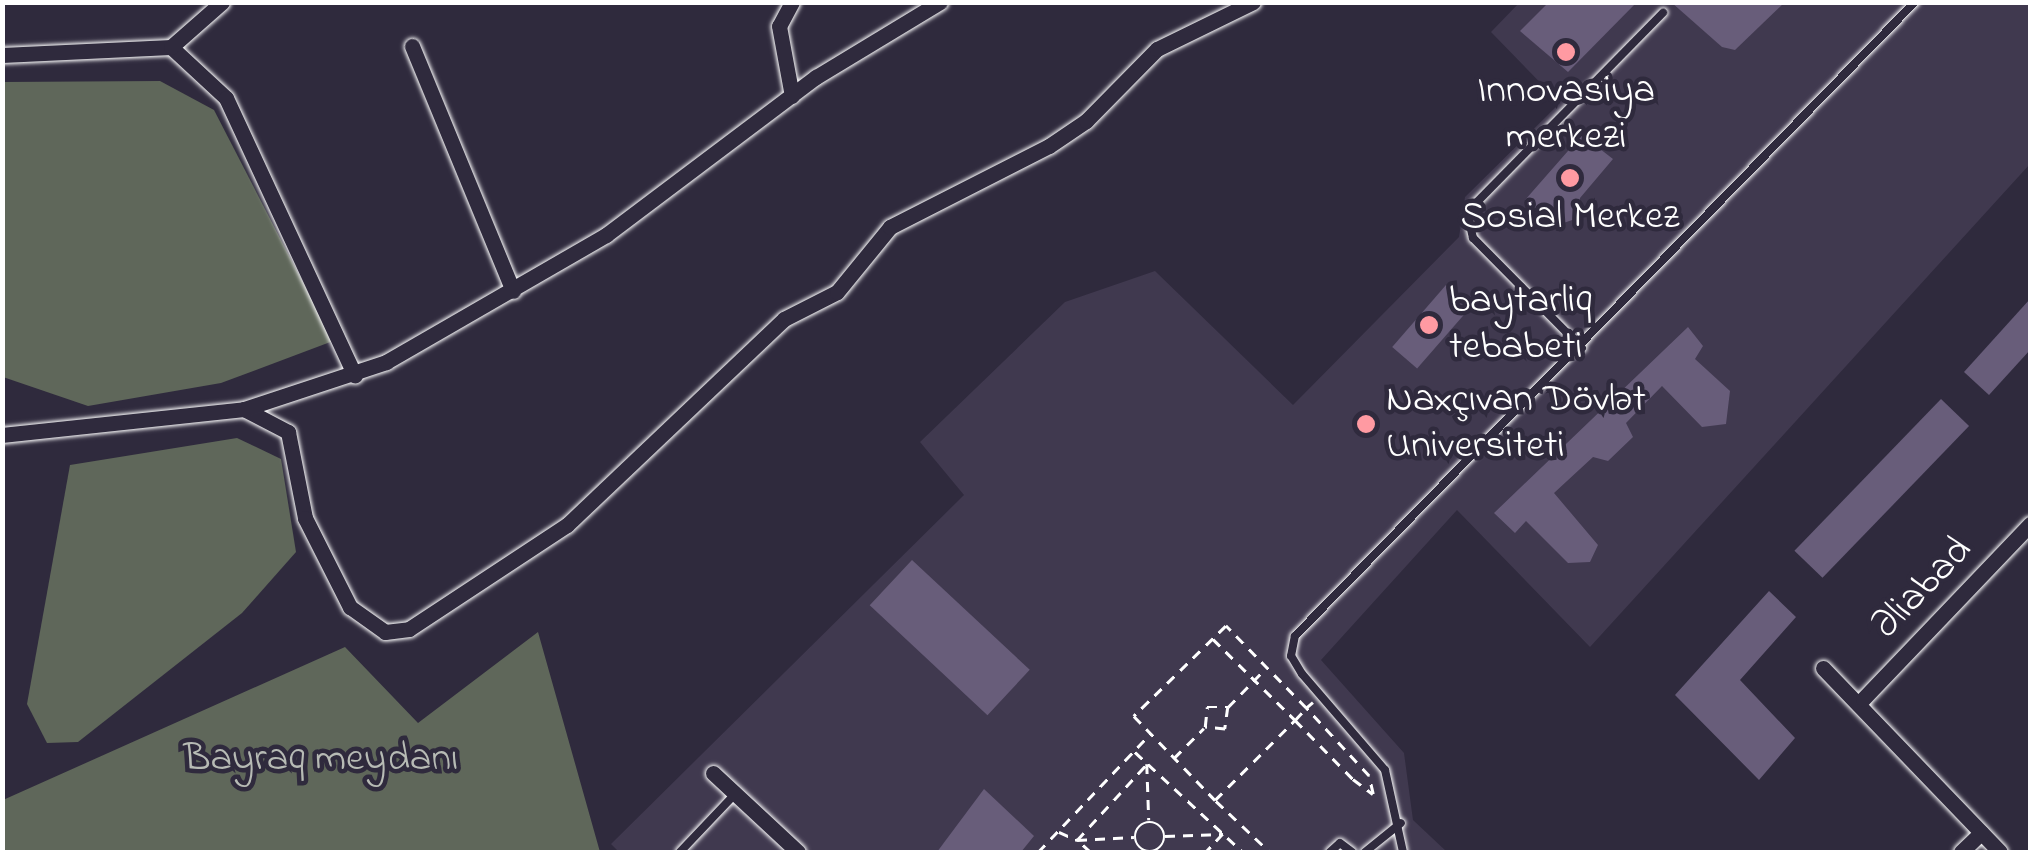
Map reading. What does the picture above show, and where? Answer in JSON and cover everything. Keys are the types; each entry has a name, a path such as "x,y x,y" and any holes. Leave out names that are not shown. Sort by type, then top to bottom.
{"street":[{"path":"2,55 171,47 222,2"},
{"path":"792,2 779,26 792,96"},
{"path":"2,435 244,408 355,376 513,292 606,235 792,96 940,2"},
{"path":"244,408 288,432 305,518 350,607 385,632 409,629 567,525 784,319 837,292 890,226 1049,146 1086,121 1157,50 1253,2"},
{"path":"412,46 513,292"},
{"path":"171,47 226,98 355,376"},
{"name":"Əliabad","path":"1864,699 2030,524"},
{"path":"1822,668 2000,852"},
{"path":"713,773 798,852"},
{"path":"1962,852 1982,833"}],"lane":[{"path":"1403,852 1401,823 1372,750 1319,695 1291,656 1294,636 1582,348 1915,2"},
{"path":"1582,348 1473,238 1469,222 1476,203 1662,14"},
{"path":"680,852 736,794"},
{"path":"1365,852 1401,823"},
{"path":"1330,852 1340,844 1352,852"}],"path":[{"path":"1213,639 1373,797 1368,776 1226,626 1134,716 1270,852"},
{"path":"1206,727 1225,729 1228,707 1266,668"},
{"path":"1215,800 1319,695"},
{"path":"1174,758 1206,727 1206,707 1228,707"},
{"path":"1038,852 1151,733"},
{"path":"1134,751 1242,852"},
{"path":"1147,764 1149,822 1164,836 1223,834"},
{"path":"1077,840 1147,764"},
{"path":"1077,840 1135,837 1149,822"},
{"path":"1057,832 1077,840 1090,852"},
{"path":"1206,852 1223,834"},
{"path":"1135,837 1150,851 1164,836"}],"shaded area":[{"name":"Naxçıvan Dövlət Universiteti","path":"1519,3 2030,3 2030,164 1590,647 1457,510 1321,660 1404,753 1413,820 1447,852 619,852 611,844 964,495 920,442 1065,302 1155,271 1293,405 1459,237 1465,197 1560,103 1491,32"}],"green space":[{"path":"160,81 214,110 333,341 221,383 88,406 3,377 3,82"},
{"path":"237,438 281,459 296,552 242,613 78,742 47,743 27,704 70,465"},
{"name":"Bayraq meydanı","path":"538,632 600,852 3,852 3,800 345,647 418,723"}],"building":[{"name":"Innovasiya merkezi","path":"1549,2 1637,2 1568,72 1520,31"},
{"path":"1671,2 1785,2 1735,50 1722,47"},
{"name":"Sosial Merkez","path":"1582,135 1613,159 1580,198 1578,218 1552,227 1525,200"},
{"name":"baytarliq tebabeti","path":"1446,285 1471,307 1417,369 1392,347"},
{"path":"2030,299 2030,350 1989,395 1964,372"},
{"path":"1688,327 1703,346 1695,359 1730,391 1726,424 1702,427 1662,386 1626,423 1633,437 1608,461 1593,457 1554,493 1598,545 1590,562 1568,563 1526,521 1515,533 1494,513"},
{"path":"1941,399 1969,426 1822,578 1794,551"},
{"path":"912,560 1030,670 987,715 870,605"},
{"path":"1769,591 1796,617 1740,680 1795,738 1759,780 1675,695"},
{"path":"984,789 1034,836 1021,852 937,852"}],"place":[{"name":"Innovasiya merkezi","path":"1566,52"},
{"name":"Sosial Merkez","path":"1570,178"},
{"name":"baytarliq tebabeti","path":"1429,325"},
{"name":"Naxçıvan Dövlət Universiteti","path":"1366,424"}]}
